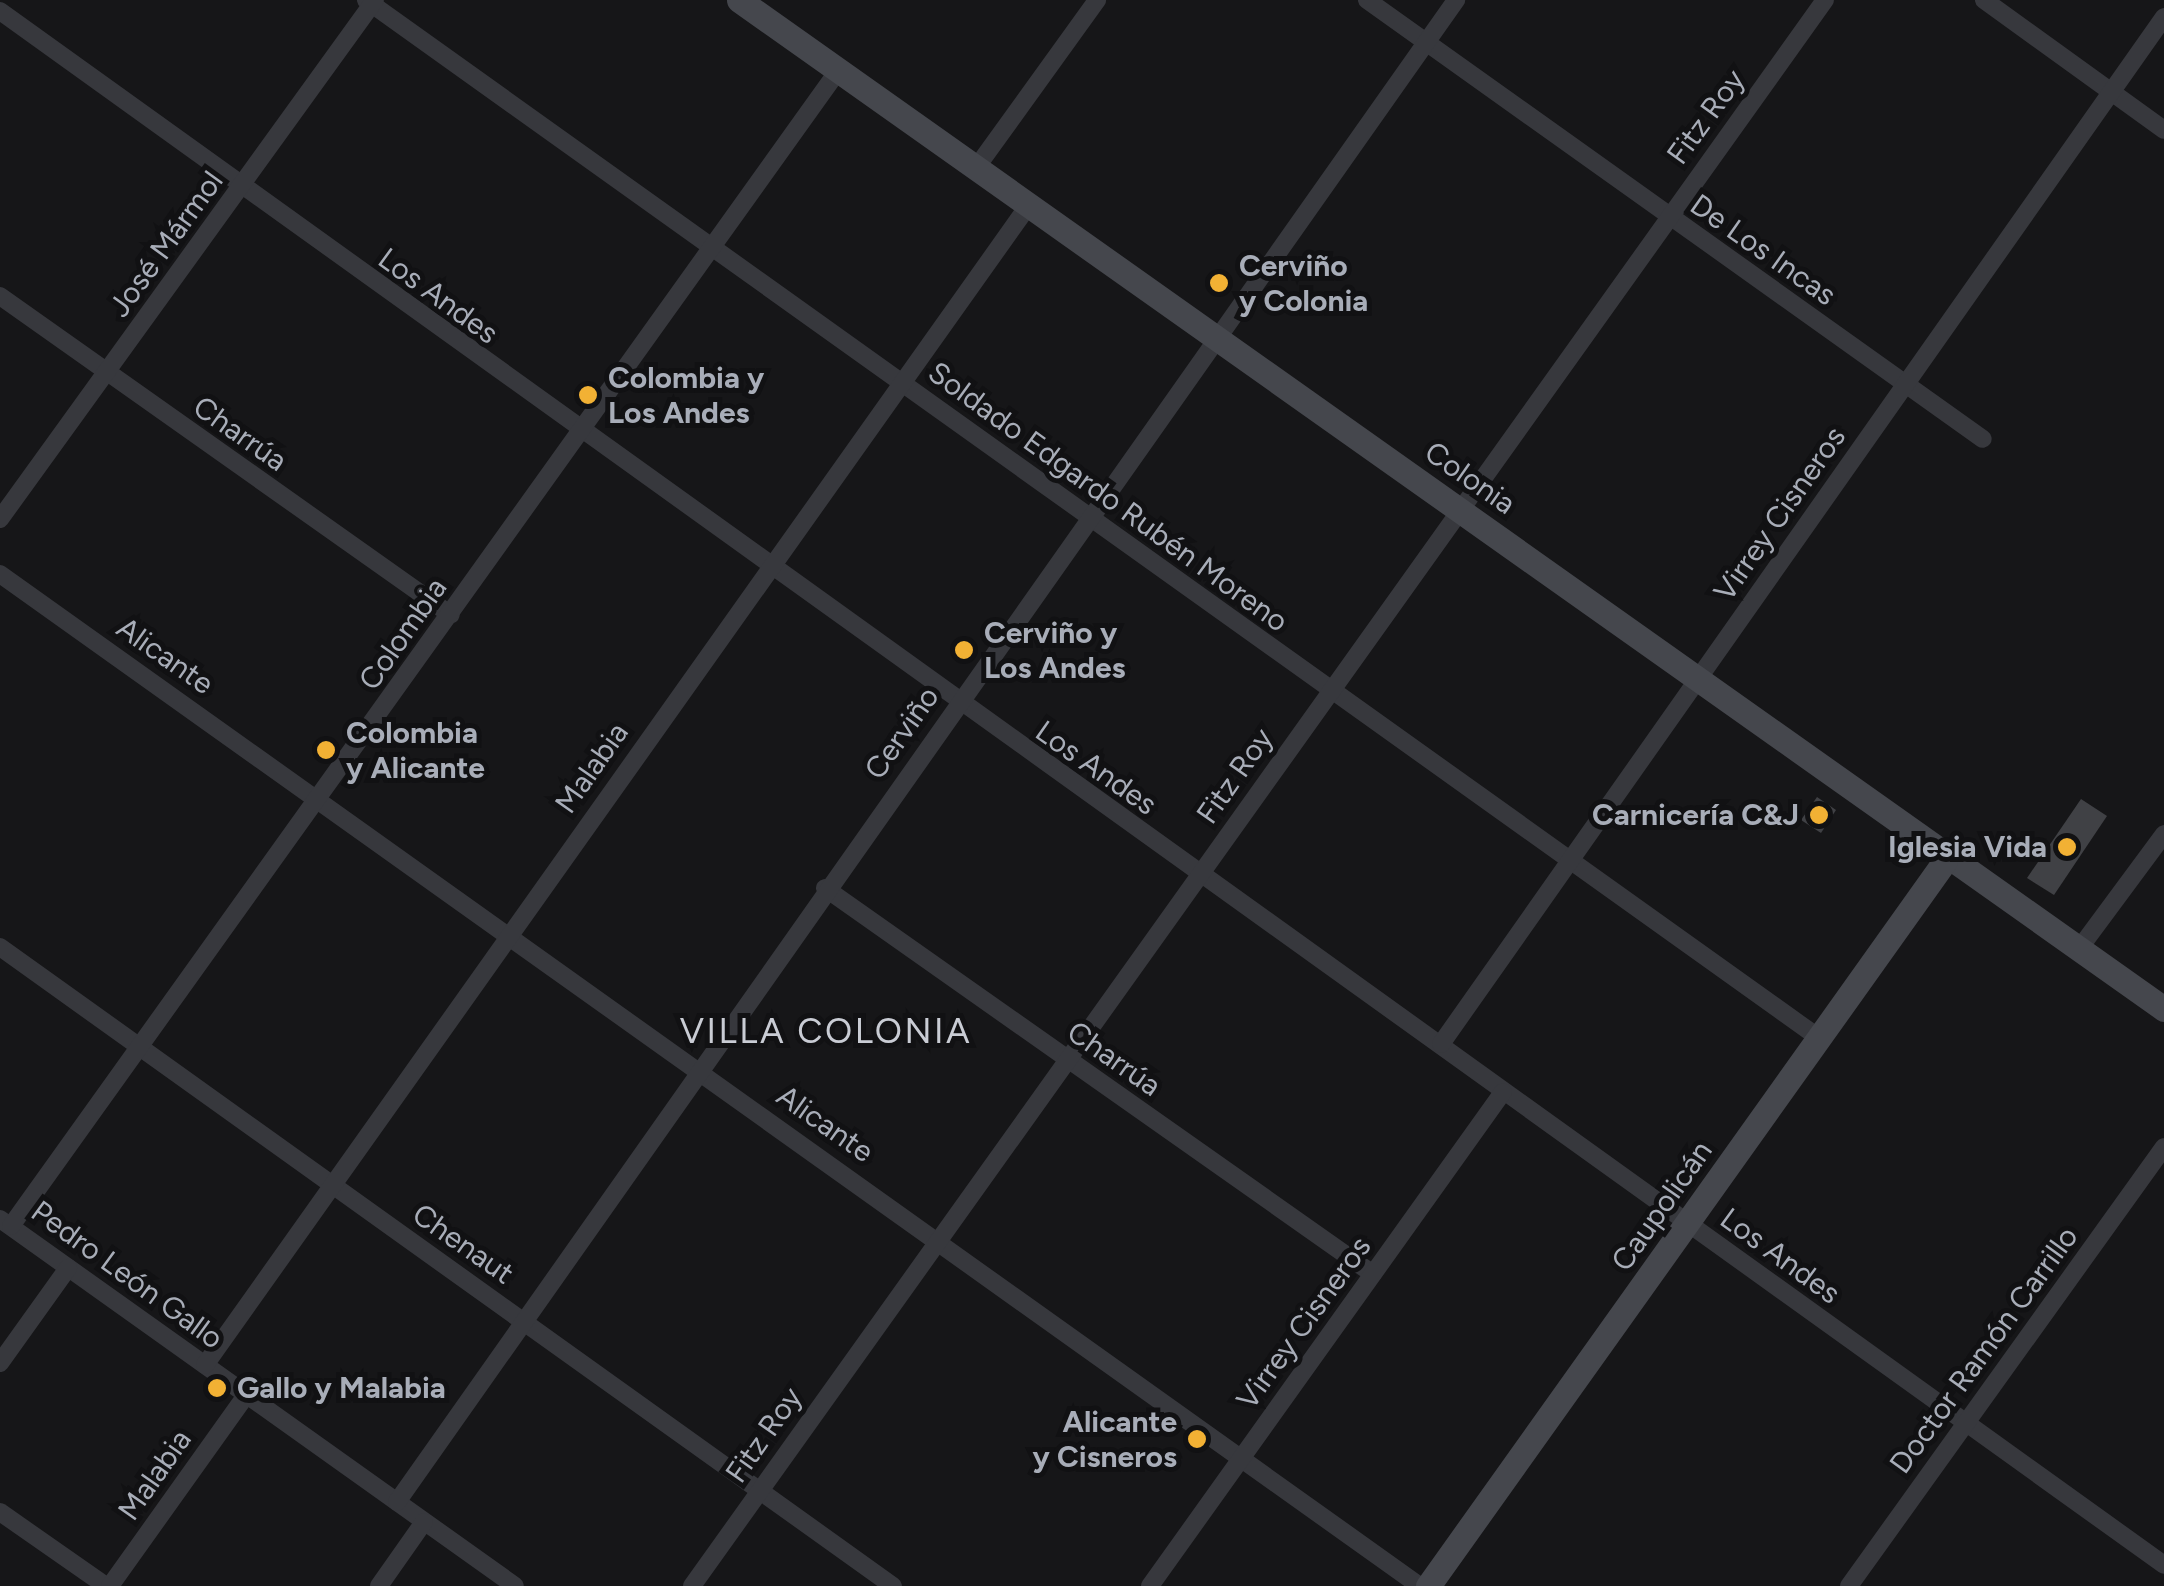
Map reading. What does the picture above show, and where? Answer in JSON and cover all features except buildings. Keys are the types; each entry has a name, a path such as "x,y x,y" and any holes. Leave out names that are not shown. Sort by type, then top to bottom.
{"street":[{"name":"Colonia","path":"739,0 1699,678 1945,861 2164,1009"},
{"path":"976,168 1097,0"},
{"name":"De Los Incas","path":"1367,0 1983,439"},
{"name":"Cerviño","path":"398,1502 522,1318 1456,0"},
{"name":"Fitz Roy","path":"692,1586 937,1236 1826,0"},
{"path":"1984,0 2164,130"},
{"name":"José Mármol","path":"0,519 371,2"},
{"name":"Soldado Edgardo Rubén Moreno","path":"371,2 709,250 899,380 1569,863 1819,1038"},
{"name":"Los Andes","path":"0,11 765,569 1441,1044 2164,1565"},
{"name":"Virrey Cisneros","path":"1441,1044 2164,17"},
{"name":"Colombia","path":"6,1222 143,1046 838,71"},
{"name":"Malabia","path":"205,1365 899,380 1028,206"},
{"name":"Charrúa","path":"0,296 450,615"},
{"name":"Alicante","path":"0,574 937,1236 1420,1586"},
{"path":"2079,949 2164,834"},
{"name":"Caupolicán","path":"1428,1586 1690,1225 1945,861"},
{"name":"Charrúa","path":"826,888 1373,1274"},
{"name":"Chenaut","path":"0,947 893,1586"},
{"name":"Virrey Cisneros","path":"1150,1586 1503,1092"},
{"name":"Doctor Ramón Carrillo","path":"1850,1586 2164,1147"},
{"name":"Pedro León Gallo","path":"6,1222 514,1586"},
{"path":"0,1363 68,1268"},
{"name":"Malabia","path":"108,1586 246,1395"},
{"path":"0,1512 108,1586"},
{"path":"380,1586 424,1522"}],"place":[{"name":"Cerviño y Colonia","path":"1219,283"},
{"name":"Colombia y Los Andes","path":"588,395"},
{"name":"Cerviño y Los Andes","path":"964,650"},
{"name":"Colombia y Alicante","path":"326,750"},
{"name":"Carnicería C&J","path":"1819,815"},
{"name":"Iglesia Vida","path":"2067,847"},
{"name":"Gallo y Malabia","path":"217,1388"},
{"name":"Alicante y Cisneros","path":"1197,1439"}],"district":[{"name":"VILLA COLONIA","path":"826,1031"}]}
